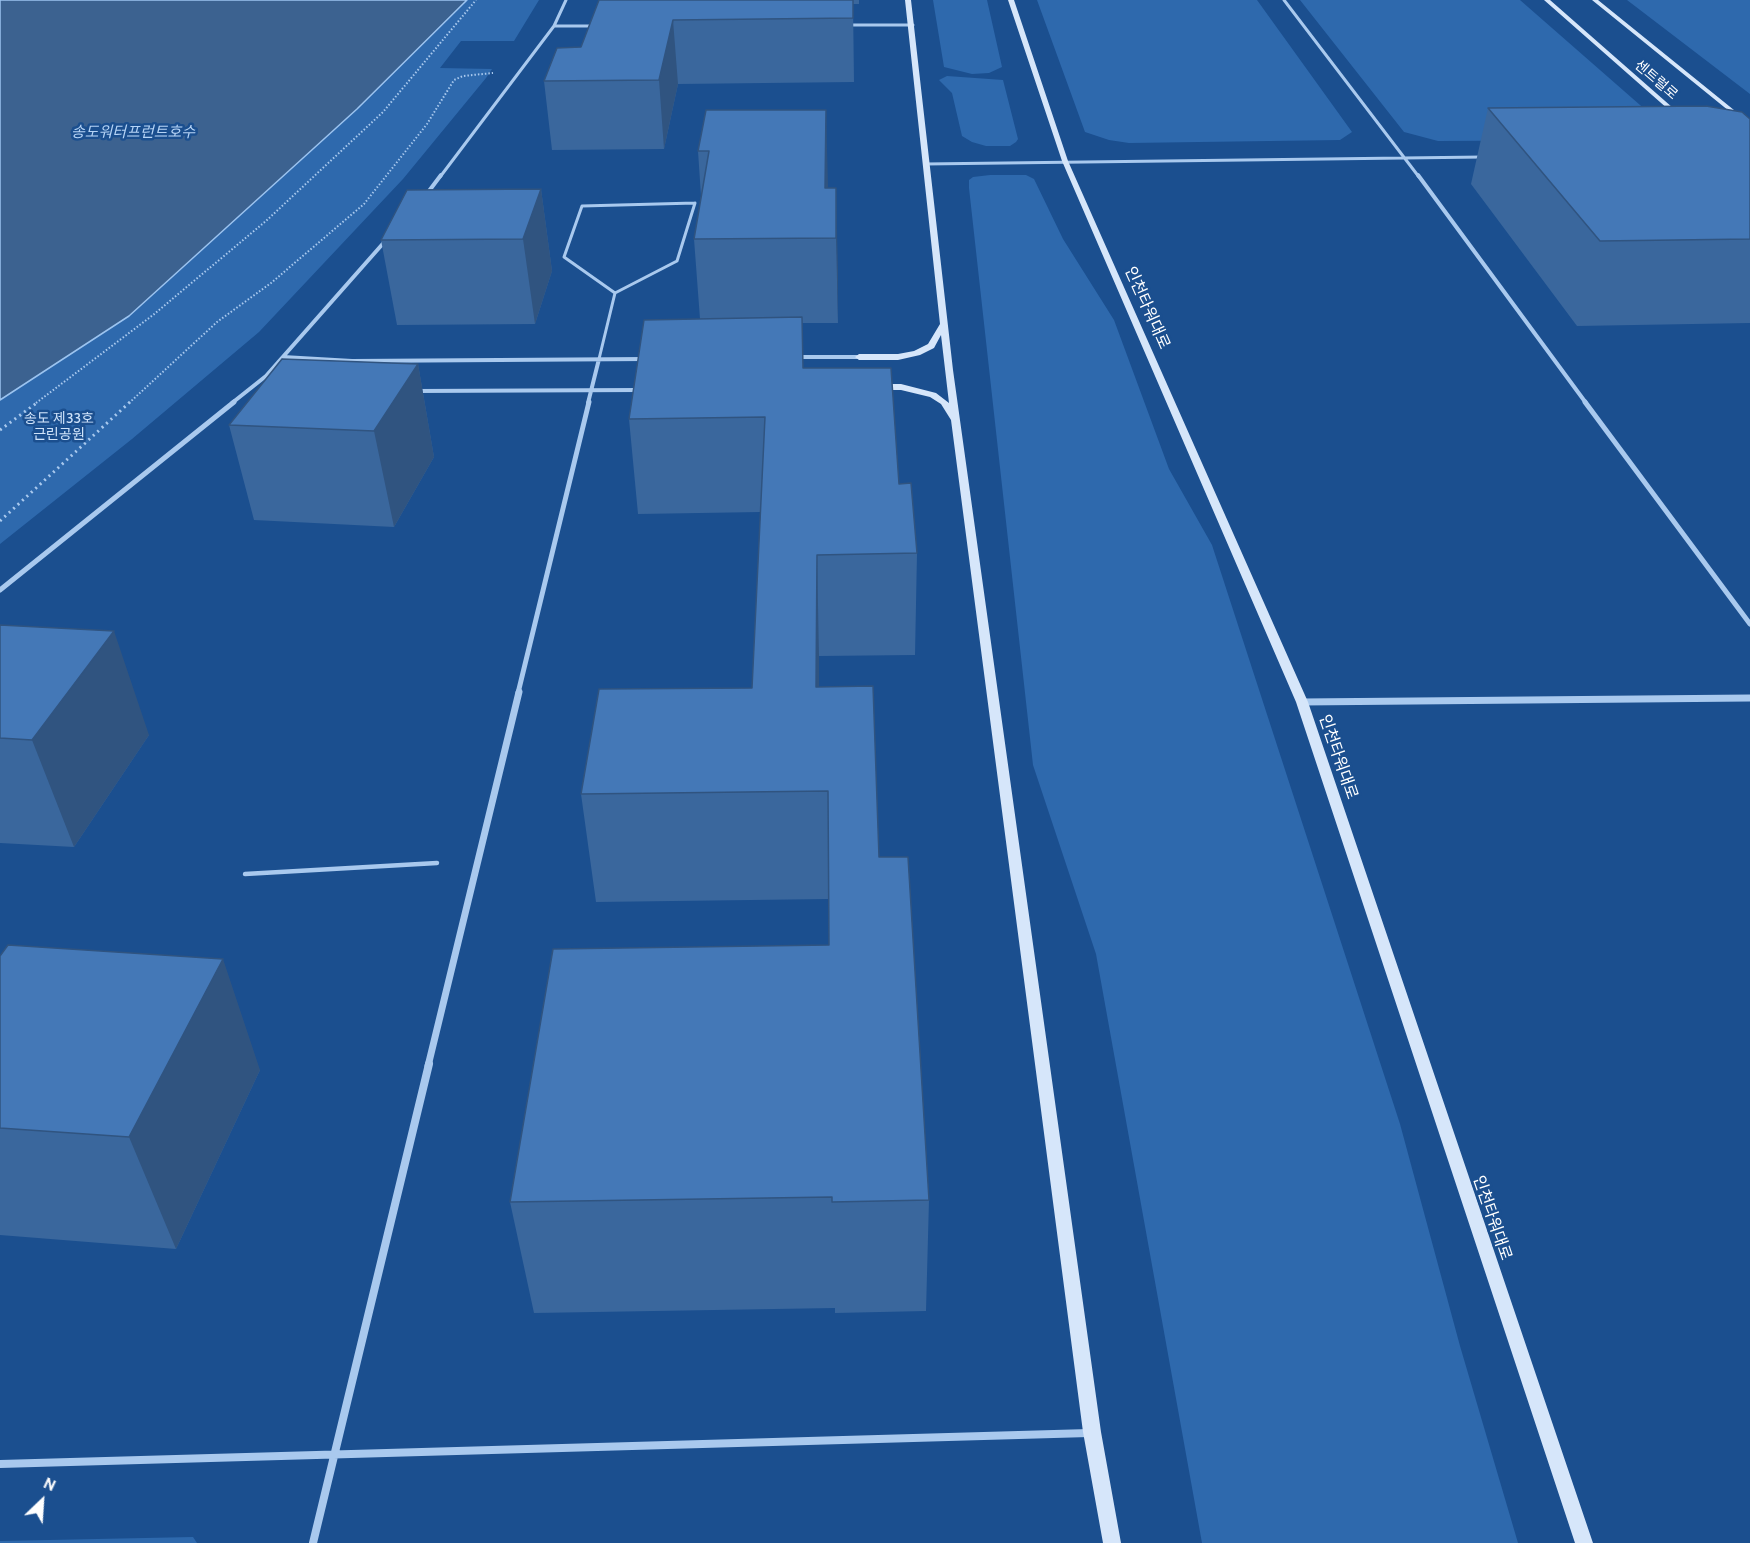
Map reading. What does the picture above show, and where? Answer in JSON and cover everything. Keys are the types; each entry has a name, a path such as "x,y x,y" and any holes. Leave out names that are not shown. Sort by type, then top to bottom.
{"main road":[{"path":"908,0 913,25 925,164 943,322 1092,1432 1112,1543"},
{"name":"인천타워대로","path":"1011,0 1065,161 1302,702 1584,1543"},
{"name":"센트럴로","path":"1547,0 1688,123"},
{"name":"센트럴로","path":"1595,0 1750,126"},
{"path":"859,357 898,357 917,353 931,346 937,339 943,322"},
{"path":"866,387 901,387 933,395 944,402 956,420"}],"street":[{"path":"424,197 554,26 566,0"},
{"path":"1284,0 1405,158 1750,624"},
{"path":"844,25 913,25"},
{"path":"554,26 600,26"},
{"path":"925,164 1485,157"},
{"path":"0,590 256,384 283,357 393,232"},
{"path":"283,357 352,362 650,359"},
{"path":"789,357 859,357"},
{"path":"313,1543 598,359"},
{"path":"256,384 268,385"},
{"path":"407,391 643,390"},
{"path":"1302,702 1750,698"},
{"path":"0,1464 1092,1432"}],"lane":[{"path":"598,359 615,293 678,261 694,203 582,206 564,257 615,293"},
{"path":"245,874 437,863"}],"path":[{"path":"0,430 153,315 266,221 383,112 476,0"},
{"path":"0,521 217,322 271,283 364,204 427,124 454,80 471,74 496,73"}],"green space":[{"name":"송도 제33호 근린공원","path":"467,0 539,0 514,41 461,41 440,68 492,69 486,78 403,179 259,332 132,439 0,544 0,400 129,316 357,109"},
{"path":"933,0 987,0 1002,67 989,73 972,74 944,67"},
{"path":"1037,0 1257,0 1352,132 1340,140 1129,143 1109,140 1085,132"},
{"path":"1300,0 1520,0 1656,119 1620,140 1438,141 1404,132"},
{"path":"1627,0 1750,0 1750,94"},
{"path":"947,76 1003,80 1018,139 1016,142 1010,146 986,146 962,136 952,93 939,80"},
{"path":"1026,175 1034,179 1063,239 1114,320 1169,469 1212,545 1400,1124 1460,1346 1518,1543 1202,1543 1096,954 1033,765 969,188 969,180 973,177"},
{"path":"193,1537 197,1543 0,1543 0,1541"}],"water":[{"name":"송도워터프런트호수","path":"0,0 467,0 357,109 129,316 0,400"}],"building":[{"path":"599,0 853,0 853,18 673,20 659,80 544,81 557,48 581,47"},
{"path":"1706,106 1742,112 1750,119 1750,239 1600,241 1488,108"},
{"path":"706,110 826,110 825,188 836,188 836,238 694,239 709,151 698,151"},
{"path":"541,189 523,239 381,240 407,190"},
{"path":"802,317 803,368 891,368 899,484 911,483 917,553 817,555 816,687 873,686 879,857 908,857 929,1200 832,1202 832,1197 510,1202 553,949 829,945 828,791 581,794 599,689 752,688 765,417 629,419 644,320"},
{"path":"282,359 418,364 374,431 229,425"},
{"path":"0,625 114,631 32,740 0,738"},
{"path":"8,945 223,959 129,1137 0,1128 0,956"}]}
